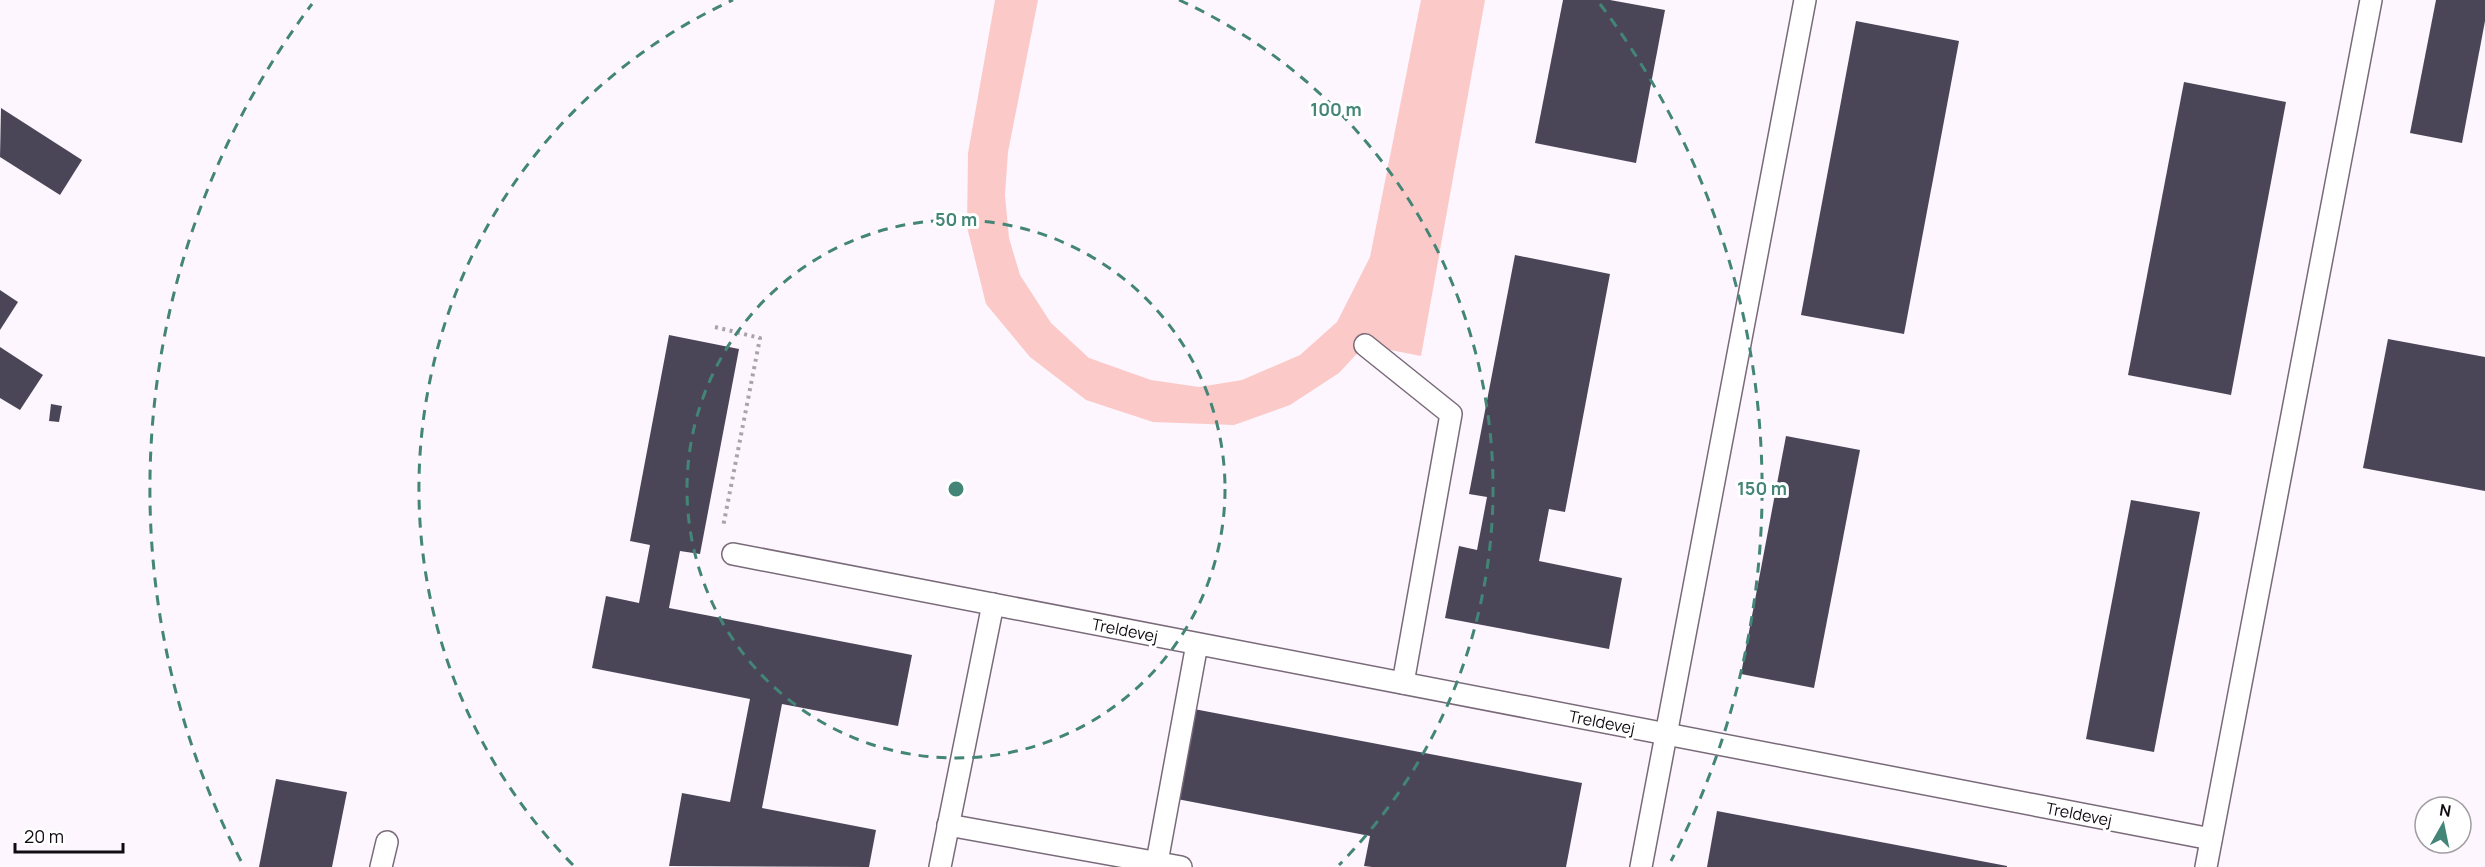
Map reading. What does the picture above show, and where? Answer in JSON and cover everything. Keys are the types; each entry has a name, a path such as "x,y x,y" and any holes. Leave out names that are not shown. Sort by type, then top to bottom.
{"lane":[{"path":"1641,867 1668,734 1805,0"},
{"path":"2206,867 2371,0"},
{"path":"1365,345 1451,414 1403,683"},
{"name":"Treldevej","path":"733,554 2211,839"},
{"path":"940,867 993,604"},
{"path":"1157,862 1197,644"},
{"path":"948,825 1181,867"},
{"path":"381,867 387,842"}],"path":[{"path":"715,327 760,338 721,537 733,554"}],"shaded area":[{"path":"995,0 1038,0 1008,152 1005,195 1009,238 1020,275 1051,323 1089,358 1151,380 1199,387 1242,380 1300,355 1337,322 1370,257 1421,0 1485,0 1421,356 1365,345 1339,373 1290,405 1234,425 1153,422 1086,400 1030,357 986,304 967,227 968,153"}],"building":[{"path":"1563,0 1610,0 1665,10 1636,163 1535,143"},
{"path":"2436,0 2485,0 2485,21 2462,143 2410,133"},
{"path":"1856,21 1959,41 1904,334 1801,315"},
{"path":"2184,82 2286,102 2231,395 2128,375"},
{"path":"1,108 82,160 60,195 0,157"},
{"path":"1515,255 1610,274 1565,512 1549,509 1539,561 1622,578 1609,649 1445,618 1459,546 1477,550 1487,497 1469,494"},
{"path":"0,290 18,302 0,330"},
{"path":"669,335 739,349 700,554 680,551 669,608 912,655 898,726 782,704 762,808 876,830 869,867 669,866 682,793 730,802 750,699 592,668 606,596 639,603 650,545 630,541"},
{"path":"2388,339 2485,357 2485,491 2363,468"},
{"path":"0,347 43,375 20,410 0,398"},
{"path":"51,404 62,406 59,422 49,421"},
{"path":"1786,436 1860,450 1814,688 1741,674"},
{"path":"2131,500 2200,512 2154,752 2086,739"},
{"path":"1194,709 1582,783 1566,867 1364,866 1370,836 1177,799"},
{"path":"276,779 347,792 332,867 259,867"},
{"path":"1717,811 2007,866 2007,867 1707,867"}]}
